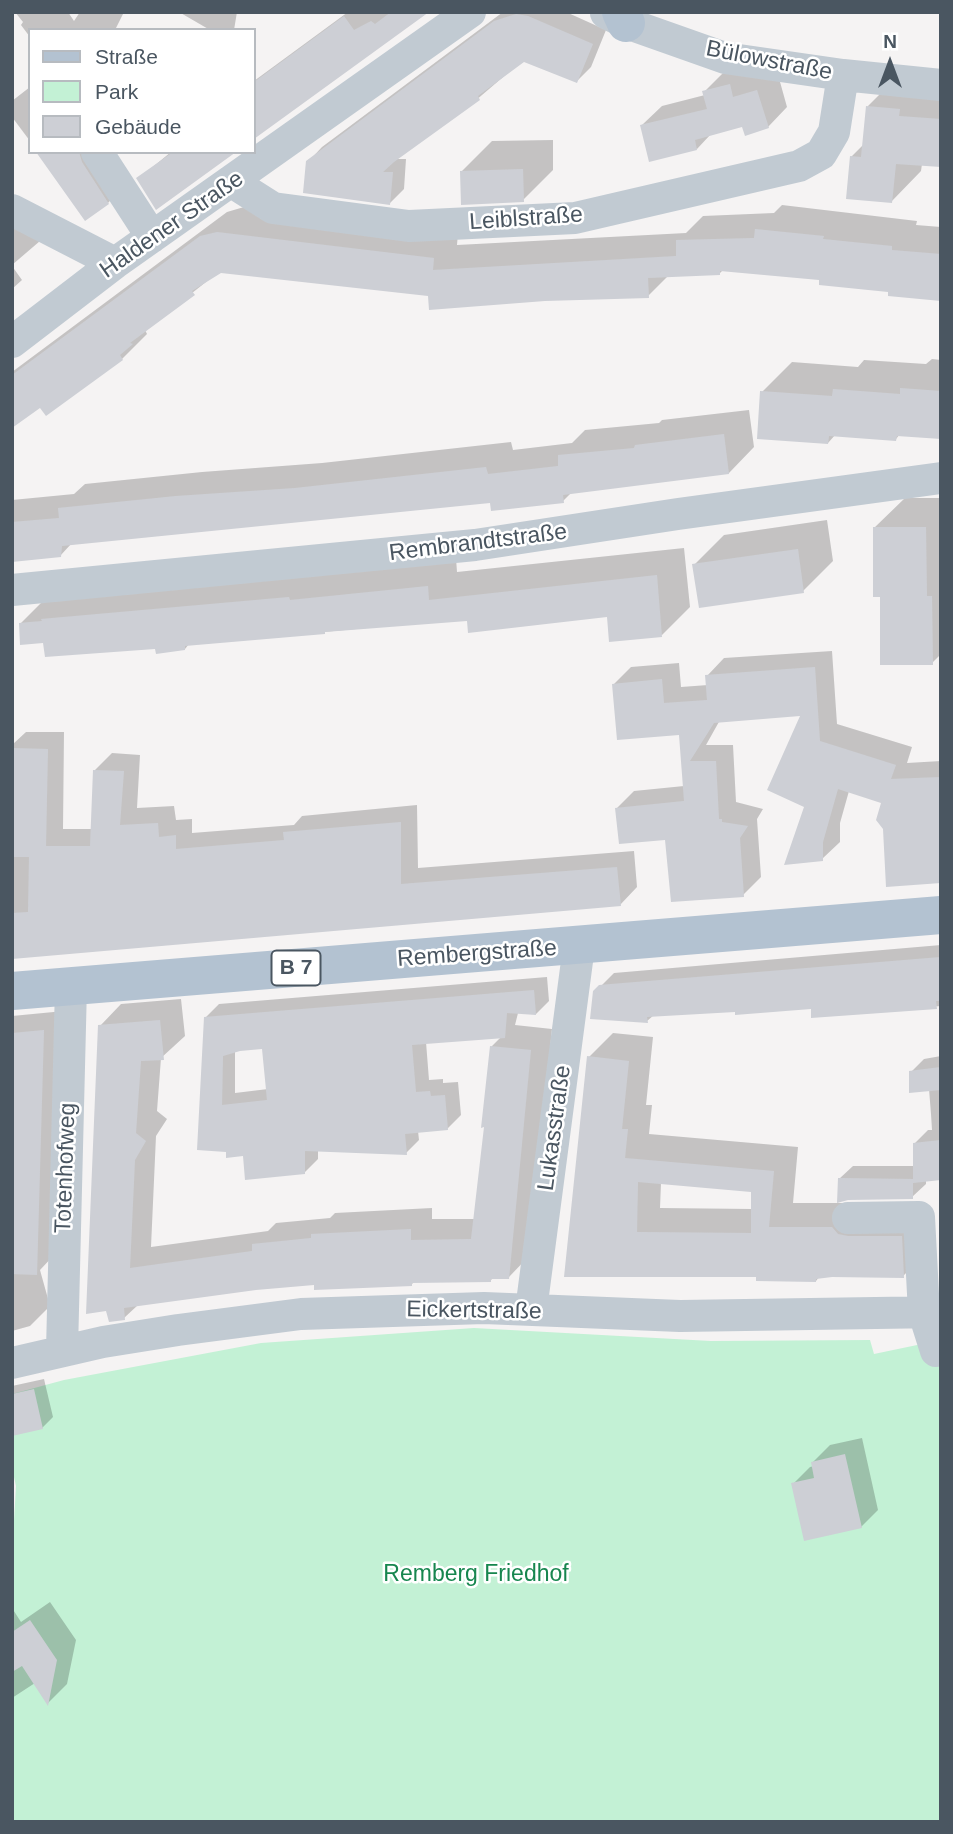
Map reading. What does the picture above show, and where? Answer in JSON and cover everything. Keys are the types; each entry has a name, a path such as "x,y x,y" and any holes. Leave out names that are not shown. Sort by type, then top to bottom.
{"main road":[{"name":"Rembergstraße","path":"12,991 941,915"}],"street":[{"name":"Haldener Straße","path":"12,342 115,263 470,12"},
{"name":"Bülowstraße","path":"617,16 725,58 843,75 941,85"},
{"name":"Leiblstraße","path":"232,182 273,208 408,226 575,218 799,166 821,154 834,132 843,75"},
{"path":"98,154 152,237"},
{"path":"12,210 115,263"},
{"name":"Rembrandtstraße","path":"12,590 475,545 905,481 941,478"},
{"name":"Lukasstraße","path":"531,1311 579,946"},
{"name":"Totenhofweg","path":"62,1350 71,986"},
{"path":"848,1217 919,1217 936,1351"},
{"name":"Eickertstraße","path":"12,1363 62,1350 178,1330 301,1314 430,1308 680,1316 932,1312"}],"green space":[{"name":"Remberg Friedhof","path":"474,1328 711,1341 870,1340 874,1354 941,1340 941,1822 12,1822 12,1555 16,1486 12,1468 12,1394 64,1380 261,1343"}],"building":[{"path":"391,12 429,12 256,138 256,81 344,16 354,30 371,21 375,24"},
{"path":"516,14 528,16 593,44 577,83 524,62 478,96 480,100 383,172 393,172 390,205 303,193 306,161 494,21"},
{"path":"730,84 733,97 757,90 769,128 745,136 742,127 695,140 697,150 649,162 640,125 707,109 702,91"},
{"path":"866,106 900,109 899,116 941,119 941,167 896,164 892,203 846,199 850,156 861,157"},
{"path":"37,154 80,154 109,204 85,221"},
{"path":"170,154 233,154 156,210 136,178"},
{"path":"523,169 524,202 461,205 460,171"},
{"path":"755,229 892,246 892,250 941,254 941,301 819,285 819,280 720,271 720,275 648,278 649,298 545,301 429,310 428,296 221,273 192,291 195,295 130,343 133,344 120,355 123,360 46,416 40,408 12,428 12,375 200,236 217,232 434,258 433,270 676,256 676,240 754,238"},
{"path":"900,388 941,391 941,439 897,436 896,441 829,436 828,444 757,439 760,391 832,396 833,389 900,394"},
{"path":"724,434 729,474 563,495 564,503 491,511 490,503 62,546 61,557 12,562 12,522 59,518 58,508 295,488 486,467 488,474 558,466 558,455 634,448 635,445"},
{"path":"873,527 926,527 927,596 932,596 933,665 880,665 880,597 873,597"},
{"path":"798,549 804,593 699,608 692,564"},
{"path":"657,575 662,637 609,642 607,617 468,633 467,621 325,632 185,646 185,650 156,654 155,649 45,657 43,643 20,645 19,623 42,621 41,619 289,597 290,600 428,586 429,600"},
{"path":"815,667 820,741 896,765 891,779 941,777 941,883 886,887 883,829 876,820 881,803 838,789 823,842 823,861 784,865 804,807 767,790 800,716 714,723 690,761 716,761 719,819 722,819 722,822 748,826 740,838 744,897 671,902 665,840 619,844 615,808 684,801 679,735 617,740 612,684 662,679 664,703 707,700 705,675"},
{"path":"12,748 48,749 46,846 90,846 93,770 124,771 120,825 158,823 159,837 176,835 176,849 284,840 283,832 401,822 401,884 617,867 621,906 12,959 12,913 28,912 29,857 12,857"},
{"path":"941,957 941,1001 936,1001 937,1009 811,1018 811,1009 735,1015 735,1012 647,1017 648,1023 590,1019 593,991 599,985"},
{"path":"534,990 536,1015 507,1013 505,1038 412,1045 416,1092 430,1091 431,1096 445,1095 448,1130 405,1134 407,1155 305,1151 305,1174 245,1180 243,1156 226,1158 226,1152 197,1150 204,1017","holes":["262,1049 267,1100 222,1105 223,1056"]},
{"path":"160,1020 164,1060 141,1061 136,1133 146,1141 135,1160 130,1268 252,1251 252,1244 311,1238 311,1234 411,1229 411,1240 471,1239 490,1046 531,1050 509,1279 314,1290 314,1285 124,1308 125,1320 109,1322 106,1311 86,1314 98,1025"},
{"path":"44,1030 37,1275 12,1274 12,1033"},
{"path":"587,1056 629,1061 622,1129 628,1129 625,1158 774,1171 769,1227 832,1227 838,1234 848,1236 902,1236 904,1278 832,1277 816,1279 816,1282 756,1281 756,1277 564,1277","holes":["638,1182 751,1192 751,1233 637,1232"]},
{"path":"941,1067 941,1090 909,1093 909,1071"},
{"path":"941,1140 941,1180 913,1183 913,1199 848,1200 837,1203 838,1178 913,1179 913,1143"},
{"path":"34,1389 43,1429 12,1436 12,1394"},
{"path":"845,1454 862,1528 804,1541 791,1483 814,1478 811,1462"},
{"path":"30,1620 57,1660 48,1706 22,1666 12,1672 12,1632"}]}
